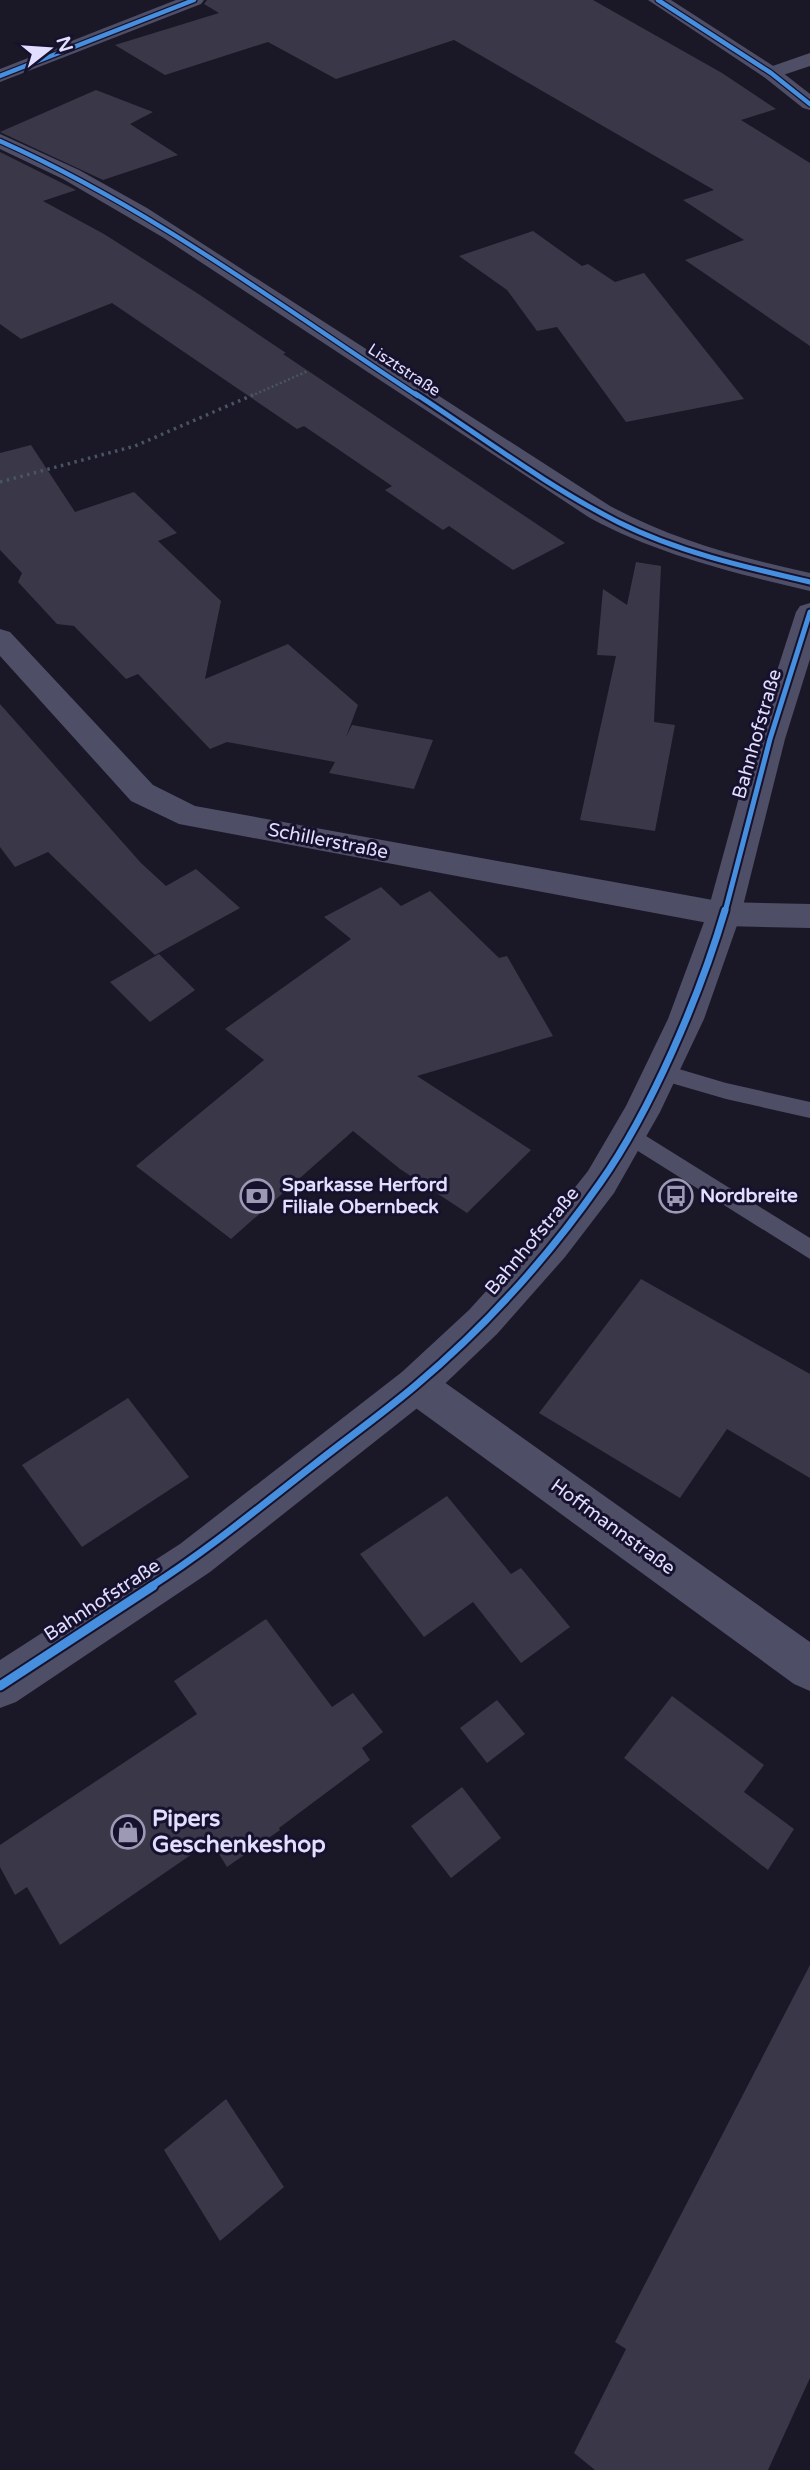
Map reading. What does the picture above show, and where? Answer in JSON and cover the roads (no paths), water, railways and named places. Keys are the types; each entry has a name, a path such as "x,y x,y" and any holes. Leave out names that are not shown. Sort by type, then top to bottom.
{"street":[{"path":"0,76 194,0"},
{"path":"658,0 771,73 810,104"},
{"path":"771,73 810,59"},
{"name":"Lisztstraße","path":"0,141 95,186 144,213 351,352 618,522 666,543 726,563 810,582"},
{"name":"Bahnhofstraße","path":"0,1686 195,1558 416,1385 483,1322 551,1246 601,1182 630,1135 686,1019 724,915 771,739 810,612"},
{"name":"Schillerstraße","path":"0,638 122,773 142,793 169,808 204,818 724,915"},
{"path":"724,915 810,916"},
{"name":"Hoffmannstraße","path":"416,1385 810,1669"}],"lane":[{"path":"662,1072 726,1091 810,1110"},
{"path":"630,1135 810,1250"}],"place":[{"name":"Sparkasse Herford Filiale Obernbeck","path":"257,1196"},
{"name":"Nordbreite","path":"676,1196"},
{"name":"Pipers Geschenkeshop","path":"128,1832"}]}
